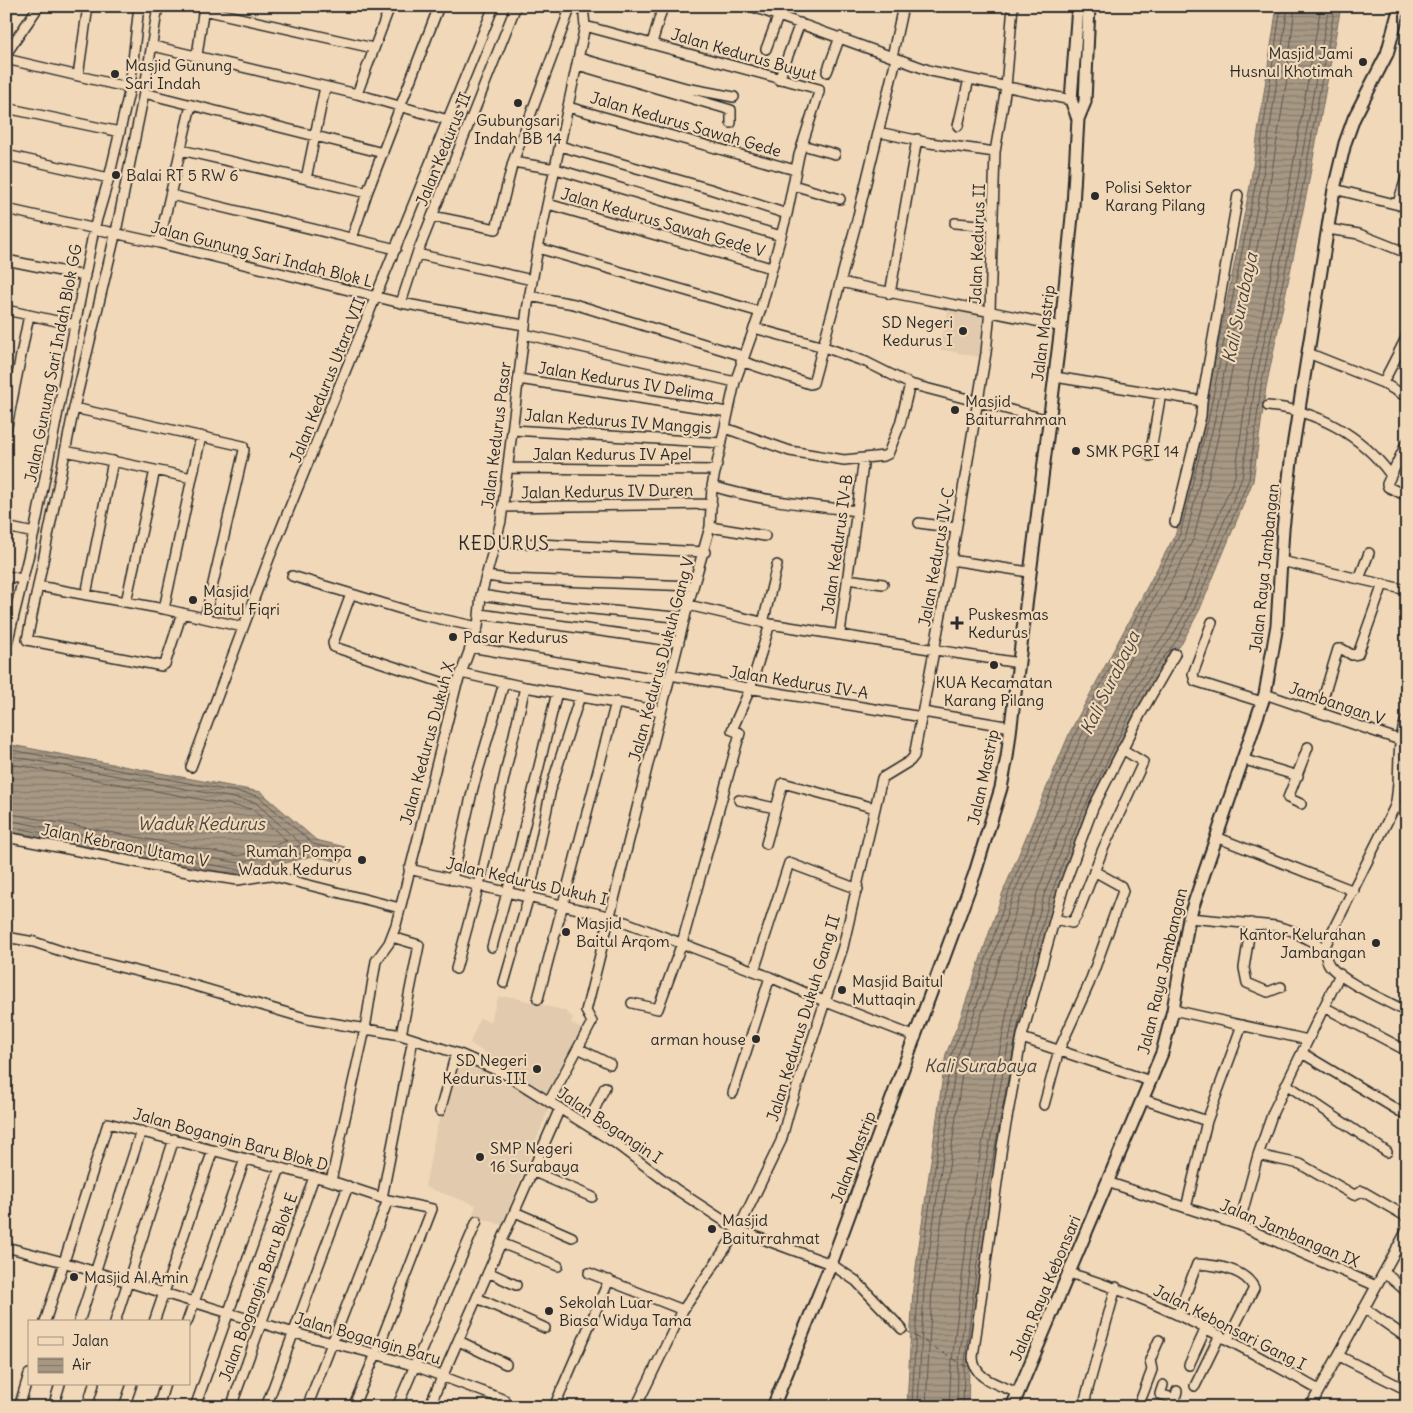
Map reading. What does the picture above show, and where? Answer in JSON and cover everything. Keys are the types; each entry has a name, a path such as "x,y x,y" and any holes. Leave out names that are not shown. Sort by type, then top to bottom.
{"main road":[{"name":"Jalan Mastrip","path":"1078,6 1071,100 1078,119"},
{"name":"Jalan Mastrip","path":"773,1407 831,1264 916,1037 984,845 1001,788 1011,727 1061,327 1073,206 1078,119 1085,102 1089,6"},
{"name":"Jalan Raya Jambangan","path":"1107,1182 1162,1053 1173,1010 1189,918 1264,698 1277,624 1283,529 1299,410 1334,189 1345,143 1354,118 1387,54 1400,6"},
{"name":"Jalan Raya Kebonsari","path":"1012,1407 1107,1182"}],"street":[{"path":"6,54 39,6"},
{"path":"78,76 88,6"},
{"name":"Jalan Gunung Sari Indah Blok GG","path":"6,648 8,628 34,533 94,229 109,178 130,88 139,6"},
{"path":"158,6 153,46 115,234 74,408 27,638 28,641 162,666 165,664 182,613"},
{"path":"357,94 390,6"},
{"path":"352,238 367,192 439,6"},
{"name":"Jalan Kedurus Utara VII","path":"191,766 243,627 494,6"},
{"name":"Jalan Kedurus II","path":"400,303 417,254 516,6"},
{"path":"432,216 496,229 513,162 571,6"},
{"path":"524,330 538,248 586,26 583,6"},
{"path":"652,43 663,6"},
{"path":"751,6 894,58 969,79 1071,100"},
{"path":"529,296 574,304 742,358 810,384 813,383 841,282 878,132 903,6"},
{"name":"Jalan Kedurus II","path":"977,401 986,353 990,310 991,223 995,152 1006,87 1013,6"},
{"path":"197,56 204,8 373,48"},
{"path":"766,49 778,17"},
{"path":"779,80 800,23"},
{"name":"Jalan Kedurus Buyut","path":"586,26 820,90 802,145 787,214 760,312"},
{"path":"828,72 840,37"},
{"path":"153,46 357,94 448,120"},
{"path":"6,59 130,88"},
{"path":"578,61 686,88 734,97"},
{"path":"578,61 732,110 731,123"},
{"path":"958,126 969,79"},
{"path":"306,179 325,86"},
{"path":"144,93 383,153"},
{"path":"159,243 192,105"},
{"name":"Jalan Kedurus Sawah Gede","path":"568,107 796,170"},
{"path":"6,108 120,132"},
{"path":"878,132 995,152"},
{"path":"890,294 917,139"},
{"path":"802,145 835,154"},
{"path":"560,146 710,189 787,214"},
{"path":"181,150 367,192"},
{"path":"6,155 109,178"},
{"path":"513,162 556,169 781,236"},
{"path":"1334,189 1402,205 1407,175"},
{"path":"793,185 840,199"},
{"path":"171,195 396,249"},
{"path":"1175,522 1202,416 1202,401 1238,195"},
{"name":"Jalan Kedurus Sawah Gede V","path":"548,204 771,268"},
{"name":"Jalan Gunung Sari Indah Blok L","path":"6,209 159,243 400,303 524,330 735,382"},
{"path":"955,223 980,225 991,223"},
{"path":"1328,229 1359,234 1407,254"},
{"path":"538,248 760,312"},
{"path":"417,254 532,280"},
{"path":"6,260 85,276"},
{"path":"841,282 890,294 990,310 1061,327"},
{"path":"6,310 76,325"},
{"name":"Jalan Kedurus Dukuh Gang V","path":"578,1048 592,1022 587,1014 661,711 710,527 712,486 735,382 760,312"},
{"path":"6,431 29,315"},
{"path":"754,328 824,347 883,368 910,384 1049,420"},
{"name":"Jalan Kedurus Pasar","path":"478,627 482,595 502,507 524,330"},
{"path":"1383,383 1407,336"},
{"path":"1308,353 1383,383 1407,397"},
{"path":"1055,376 1202,401"},
{"name":"Jalan Kedurus IV Delima","path":"519,379 728,412"},
{"path":"725,428 790,451 844,460 888,454 900,424 910,384"},
{"path":"1150,456 1161,393"},
{"name":"Jalan Kedurus IV-C","path":"875,808 882,778 910,761 914,756 951,560 977,401"},
{"path":"1268,406 1299,410 1337,427 1362,443 1378,458 1390,474"},
{"path":"74,408 243,446 244,450 205,618"},
{"name":"Jalan Kedurus IV Manggis","path":"513,430 722,443"},
{"path":"164,609 201,436"},
{"path":"1407,442 1390,474 1388,487 1407,496"},
{"path":"65,451 192,478"},
{"name":"Jalan Kedurus IV-B","path":"840,634 864,458"},
{"path":"86,595 113,461"},
{"name":"Jalan Kedurus IV Apel","path":"508,468 716,470"},
{"path":"126,602 155,470"},
{"path":"712,486 748,497 793,505 857,511"},
{"name":"Jalan Kedurus IV Duren","path":"502,507 712,504"},
{"path":"919,523 956,528"},
{"path":"710,527 765,536"},
{"path":"6,528 34,533"},
{"path":"495,542 704,552"},
{"path":"1359,579 1369,553"},
{"path":"951,560 1030,572"},
{"path":"1281,561 1407,590"},
{"path":"632,1003 658,1009 682,943 740,733 732,730 750,689 767,624 777,565"},
{"path":"6,576 22,579"},
{"path":"292,576 418,614 478,627"},
{"path":"486,576 507,579 693,586"},
{"path":"847,579 883,584"},
{"path":"1319,712 1338,649 1342,649 1352,655 1358,654 1383,584"},
{"path":"38,586 164,609 243,627"},
{"path":"351,594 333,642 334,648 456,687"},
{"path":"482,595 541,604 685,618"},
{"name":"Jalan Kedurus IV-B","path":"688,605 767,624 1019,663"},
{"path":"480,614 679,642"},
{"name":"Jambangan V","path":"1212,622 1193,674 1195,681 1319,712 1400,740"},
{"name":"Jalan Kedurus Dukuh X","path":"331,1181 365,1028 376,961 392,937 456,687 478,627"},
{"name":"Jalan Kedurus IV-A","path":"470,647 1011,727"},
{"path":"1018,1393 978,1373 973,1364 973,1357 1002,1146 1022,1038 1070,867 1093,808 1122,749 1175,654"},
{"path":"461,673 525,688 661,711"},
{"path":"452,880 473,788 504,683"},
{"path":"456,969 479,885 525,688"},
{"path":"492,947 519,849 557,692"},
{"path":"504,983 529,896 552,784 580,696"},
{"path":"538,999 616,702"},
{"path":"1407,718 1400,740 1396,806 1324,948 1325,956 1330,966 1340,974 1407,1012"},
{"path":"1301,804 1288,798 1308,747"},
{"path":"1055,919 1073,922 1142,762 1122,749"},
{"path":"1242,759 1298,776"},
{"path":"766,844 781,786 787,783 875,808"},
{"path":"739,800 774,808"},
{"path":"1396,806 1407,813"},
{"name":"Jalan Kedurus Dukuh Gang II","path":"636,1407 683,1310 738,1230 781,1141 790,1108 826,1002 858,889 875,808"},
{"name":"Jalan Kebraon Utama V","path":"6,837 238,880 269,875 400,908"},
{"path":"1216,837 1354,891"},
{"path":"754,972 790,863 858,889"},
{"name":"Jalan Kedurus Dukuh I","path":"409,869 612,916 770,977 826,1002 916,1037"},
{"path":"1044,1105 1059,1050 1089,984 1123,891 1121,886 1094,871"},
{"path":"1189,918 1290,930 1324,948"},
{"path":"1251,924 1244,968 1247,983 1268,992 1281,987"},
{"name":"Jalan Bogangin I","path":"6,937 34,942 79,957 189,984 308,1019 401,1035 456,1053 505,1074 615,1143 678,1190 738,1230 831,1264 856,1281 902,1329"},
{"path":"392,937 420,945 401,1035"},
{"path":"1239,1225 1258,1154 1286,1084 1340,974"},
{"path":"733,1093 770,977"},
{"path":"1324,1006 1407,1051"},
{"path":"1173,1010 1308,1040"},
{"path":"1186,1208 1207,1121 1242,1025"},
{"path":"1022,1038 1150,1081"},
{"path":"307,1407 385,1199 413,1039"},
{"path":"548,1102 578,1048 610,1064"},
{"path":"440,1111 456,1053"},
{"path":"1302,1053 1406,1115"},
{"path":"1286,1084 1386,1152"},
{"path":"587,1125 605,1087"},
{"path":"1142,1099 1207,1121"},
{"name":"Jalan Bogangin Baru","path":"6,1247 63,1262 332,1343 376,1354 415,1366 442,1378 560,1108"},
{"name":"Jalan Bogangin Baru Blok D","path":"63,1262 106,1124 110,1123 331,1181 385,1199 432,1209 433,1212 376,1354"},
{"path":"80,1320 141,1131"},
{"path":"116,1320 174,1139"},
{"path":"155,1320 213,1150"},
{"path":"1258,1154 1300,1164 1354,1195 1362,1192 1407,1217"},
{"path":"188,1320 245,1159"},
{"path":"195,1407 280,1168"},
{"path":"532,1171 592,1198"},
{"name":"Jalan Bogangin Baru Blok E","path":"231,1407 314,1177"},
{"name":"Jalan Jambangan IX","path":"1107,1182 1239,1225 1376,1286"},
{"path":"266,1407 348,1186"},
{"path":"515,1212 572,1238"},
{"path":"397,1407 477,1221"},
{"path":"1310,1407 1407,1230"},
{"path":"501,1243 558,1266"},
{"path":"1397,1247 1407,1253"},
{"path":"46,1320 63,1262"},
{"path":"1178,1314 1197,1264 1229,1268 1246,1277 1254,1288 1196,1386"},
{"path":"488,1272 516,1285"},
{"path":"1384,1272 1407,1292"},
{"path":"589,1273 683,1310"},
{"name":"Jalan Kebonsari Gang I","path":"1069,1273 1116,1287 1178,1314 1224,1337 1319,1390"},
{"path":"554,1407 610,1280"},
{"path":"1083,1407 1116,1287"},
{"path":"478,1298 545,1328"},
{"path":"1364,1308 1407,1338"},
{"path":"1188,1365 1206,1328"},
{"path":"1138,1407 1152,1370 1150,1360 1159,1340"},
{"path":"459,1342 506,1364"},
{"path":"353,1407 376,1354"},
{"path":"1339,1356 1407,1390"},
{"path":"19,1407 28,1377"},
{"path":"429,1407 442,1378 504,1400"},
{"path":"1163,1385 1160,1394 1176,1400"},
{"path":"53,1407 59,1386"},
{"path":"87,1407 93,1386"},
{"path":"124,1407 131,1386"},
{"path":"158,1407 165,1386"}],"shaded area":[{"name":"SD Negeri Kedurus I","path":"950,306 987,313 980,357 938,349"},
{"name":"SD Negeri Kedurus III","path":"498,997 512,997 565,1011 573,1018 571,1023 585,1031 550,1095 470,1043 480,1018 490,1022"},
{"name":"SMP Negeri 16 Surabaya","path":"465,1057 549,1108 502,1225 473,1215 476,1205 425,1187 436,1131 457,1060"}],"water":[{"name":"Kali Surabaya","path":"1277,6 1341,6 1307,191 1266,387 1253,481 1200,609 1182,643 1158,674 1141,702 1086,817 1055,898 1028,1000 989,1207 969,1371 968,1407 907,1407 913,1288 946,1054 959,1022 1003,892 1070,732 1176,533 1203,420 1250,186"},
{"name":"Waduk Kedurus","path":"6,744 261,792 316,840 345,847 342,862 312,856 240,875 6,831"}],"ferry route":[{"path":"905,1330 972,1370"}],"place":[{"name":"Masjid Jami Husnul Khotimah","path":"1363,62"},
{"name":"Masjid Gunung Sari Indah","path":"115,74"},
{"name":"Gubungsari Indah BB 14","path":"518,103"},
{"name":"Balai RT 5 RW 6","path":"116,175"},
{"name":"Polisi Sektor Karang Pilang","path":"1095,196"},
{"name":"SD Negeri Kedurus I","path":"963,331"},
{"name":"Masjid Baiturrahman","path":"955,410"},
{"name":"SMK PGRI 14","path":"1076,451"},
{"name":"Masjid Baitul Fiqri","path":"193,600"},
{"name":"Puskesmas Kedurus","path":"957,623"},
{"name":"Pasar Kedurus","path":"453,637"},
{"name":"KUA Kecamatan Karang Pilang","path":"994,665"},
{"name":"Rumah Pompa Waduk Kedurus","path":"362,860"},
{"name":"Masjid Baitul Arqom","path":"566,932"},
{"name":"Kantor Kelurahan Jambangan","path":"1376,943"},
{"name":"Masjid Baitul Muttaqin","path":"842,990"},
{"name":"arman house","path":"756,1039"},
{"name":"SD Negeri Kedurus III","path":"537,1069"},
{"name":"SMP Negeri 16 Surabaya","path":"480,1157"},
{"name":"Masjid Baiturrahmat","path":"712,1229"},
{"name":"Masjid Al Amin","path":"74,1277"},
{"name":"Sekolah Luar Biasa Widya Tama","path":"549,1311"}],"district":[{"name":"KEDURUS","path":"504,543"}]}
